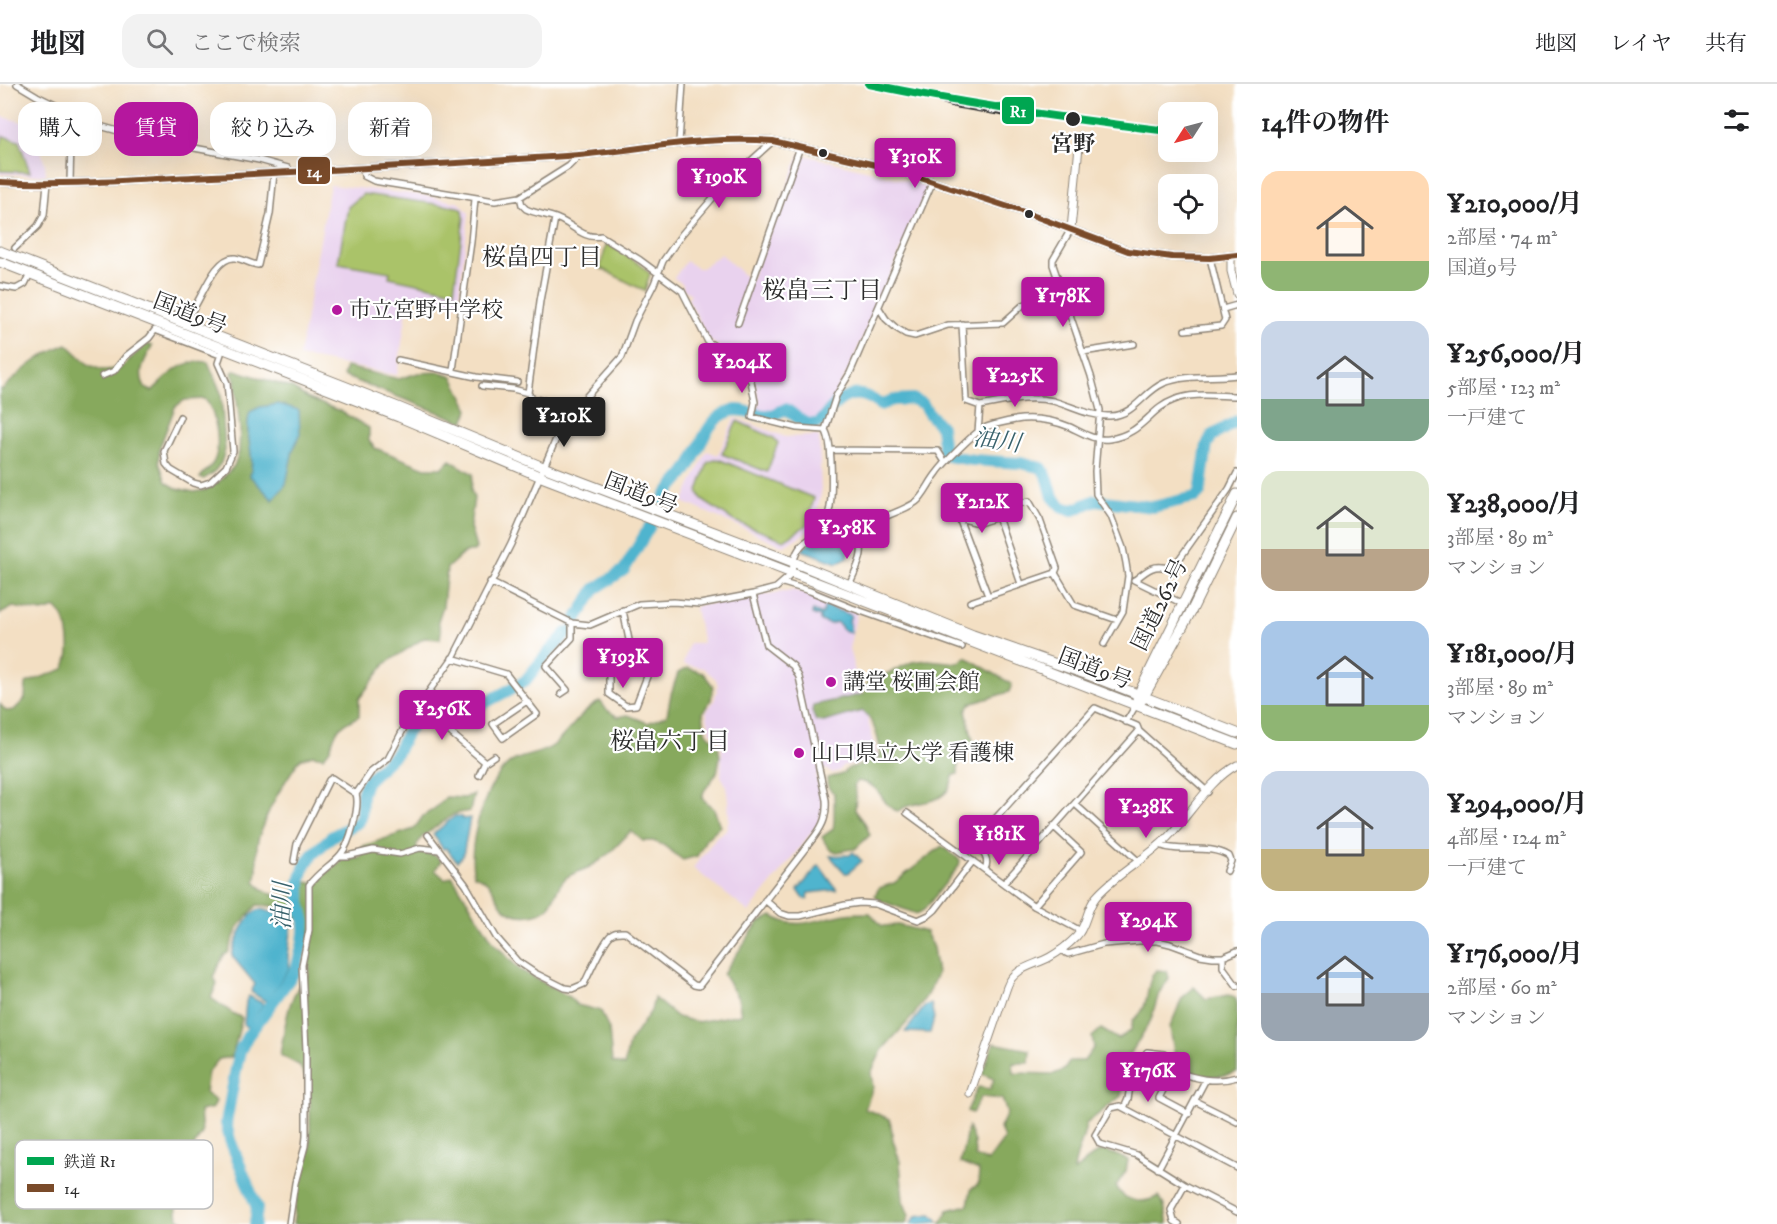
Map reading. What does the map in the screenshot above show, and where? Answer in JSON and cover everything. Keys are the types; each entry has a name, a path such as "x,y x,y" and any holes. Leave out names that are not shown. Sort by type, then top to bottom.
{"highway":[{"name":"国道9号","path":"0,251 32,269 221,352 793,562 973,635 1141,695 1237,733"},
{"name":"国道9号","path":"0,262 32,269 163,315 388,403 541,471 792,574 1237,744"},
{"name":"国道262号","path":"1136,705 1182,603 1237,494"},
{"name":"国道262号","path":"1141,695 1193,608 1237,518"}],"main road":[{"path":"0,182 47,183 363,169 580,155 679,142 737,139 773,141 862,161 933,181 1128,250 1172,257 1234,256"}],"street":[{"path":"17,84 96,125 152,140 259,160 288,168 291,172"},
{"path":"679,142 683,84"},
{"path":"1080,136 1071,229 1053,260 1053,266 1097,399 1099,415 1095,471 1096,494 1111,516 1123,548 1128,576 1123,611 1104,644"},
{"path":"356,794 371,772 388,759 414,712 452,658 511,544 541,471 567,418 622,357 635,321 663,261 724,185 773,141"},
{"path":"738,323 800,147"},
{"path":"363,169 364,176 374,181 495,201 520,197 569,166 580,155"},
{"path":"70,182 71,156"},
{"path":"163,315 167,308 171,307 192,311 219,266 229,258 237,258 258,265 270,214 274,173"},
{"path":"825,430 836,396 850,374 933,181"},
{"path":"15,248 38,226 45,215 47,183"},
{"path":"520,197 526,209 555,218 585,235 598,238 601,236 607,239 682,291 708,342 741,367 751,381 755,402 752,417 797,428 825,430 829,434 830,505 823,536"},
{"path":"453,370 470,252 475,199"},
{"path":"555,218 540,302 528,393 531,398 547,401 567,418"},
{"path":"1234,256 1237,264"},
{"path":"1234,256 1231,271 1237,294"},
{"path":"1185,330 1221,326 1225,320 1210,258"},
{"path":"0,286 16,289 25,284 32,269"},
{"path":"879,308 896,328 915,336 948,325 1003,323 1023,305 1062,295"},
{"path":"1223,309 1237,305"},
{"path":"962,324 966,401 980,406 1000,401 1032,399 1050,401 1108,417 1132,410 1158,386 1172,380 1237,375"},
{"path":"102,376 114,371 126,356 149,338 155,330 221,352 218,363 227,383 230,400 233,451 226,467 210,482 201,485 193,483 171,470 166,464 164,452 180,417"},
{"path":"1083,352 1134,344"},
{"path":"398,360 453,370 476,377 517,382"},
{"path":"482,386 528,393"},
{"path":"490,582 572,623 590,625 639,604 673,602 699,604 753,594 776,588 792,574 797,551 807,539 856,532 861,526 917,501 945,462 978,432 995,424 1020,419 1047,420 1098,440 1110,439 1136,429 1173,400 1201,396 1237,396"},
{"path":"978,432 980,406"},
{"path":"830,450 938,451 945,462"},
{"path":"1135,580 1156,565 1170,569 1229,489 1237,473"},
{"path":"988,596 959,518 979,523 998,517 1019,504 1029,501 1042,527 1057,568 1055,573 1074,604 1117,620"},
{"path":"998,517 1022,584"},
{"path":"849,585 861,558 862,543 856,532"},
{"path":"970,602 1055,573"},
{"path":"1128,576 1193,608"},
{"path":"783,583 962,647"},
{"path":"428,836 466,885 489,927 504,947 517,960 536,973 572,989 584,984 608,938 615,933 625,932 694,986 699,986 824,824 826,814 826,800 799,677 793,666 766,645 753,594"},
{"path":"623,610 632,655"},
{"path":"567,690 546,666 572,638 572,623"},
{"path":"632,655 649,662 651,666 636,705 626,706 609,694 609,668 620,659 632,655"},
{"path":"452,658 506,674 537,714 503,738 494,724 526,701"},
{"path":"1126,722 1136,705"},
{"path":"985,869 986,856 976,845 976,840 1095,708 1137,726 1139,731 1208,792"},
{"path":"414,712 428,723 439,723 485,762"},
{"path":"1004,884 1139,731"},
{"path":"478,775 485,762 494,756"},
{"path":"970,1094 1009,981 1017,972 1051,957 1081,931 1093,901 1113,879 1159,845 1224,773 1237,765 1237,756"},
{"path":"289,1224 295,1183 306,1136 306,1050 302,965 309,930 308,889 318,874 344,850 356,813 358,798 356,794 332,778 297,844 294,861"},
{"path":"1075,804 1137,860"},
{"path":"907,813 1034,906 1081,931"},
{"path":"1034,906 1081,852 1053,826"},
{"path":"1159,845 1225,853 1231,861 1227,871"},
{"path":"340,856 373,850 400,854 420,848 439,850"},
{"path":"765,900 780,913 789,916 800,916 860,903 874,904 918,920 935,910 973,861"},
{"path":"1060,950 1068,954 1104,944 1158,941 1200,955 1223,957 1237,951"},
{"path":"1223,957 1223,967 1237,986"},
{"path":"1124,1108 1128,1099 1132,1074 1147,1052 1164,1054 1173,1071 1205,1081 1225,1081 1237,1077"},
{"path":"1173,1071 1159,1098 1188,1114"},
{"path":"1158,1168 1205,1081"},
{"path":"1195,1101 1237,1122"},
{"path":"1237,1168 1119,1106 1111,1108 1095,1135 1100,1144 1137,1155 1185,1185 1237,1212"},
{"path":"1179,1224 1174,1221 1171,1210 1185,1185"}],"shaded area":[{"path":"0,116 18,121 18,156 43,156 46,175 0,174"},
{"path":"800,154 929,186 848,371 834,396 825,419 819,423 808,423 801,420 794,411 786,408 772,414 757,412 759,400 754,380 730,354 709,340 688,299 691,294 683,289 683,284 674,278 686,261 697,268 702,268 721,254 750,281"},
{"path":"330,185 428,196 460,203 469,213 456,305 409,297 397,375 299,356"},
{"path":"735,418 785,437 819,436 821,494 813,528 784,546 683,502 707,451 718,455"},
{"name":"山口県立大学 看護棟","path":"792,590 857,612 849,649 878,758 842,766 839,771 832,773 826,769 816,775 823,804 819,823 749,912 693,868 717,836 726,830 729,819 726,785 721,776 722,748 719,738 710,731 706,712 714,701 718,686 716,679 703,668 683,664 689,643 703,643 695,609 697,606"}],"green space":[{"path":"3,136 18,141 18,156 24,156 30,172 0,171 0,149"},
{"path":"363,194 458,207 463,210 464,218 454,291 389,277 390,272 338,263 348,207"},
{"path":"607,243 641,265 650,274 645,291 600,268"},
{"path":"67,344 89,365 102,370 120,369 146,344 152,346 144,362 142,377 145,388 152,391 183,365 199,361 208,362 221,393 225,450 221,463 213,473 204,479 200,478 216,456 217,440 212,412 205,399 185,400 175,407 159,449 159,462 166,482 176,488 194,492 206,490 219,482 234,466 239,452 240,430 235,380 232,373 235,370 292,388 309,399 340,411 369,428 369,441 375,448 425,468 442,468 450,460 473,474 471,490 474,498 470,527 476,548 473,552 465,552 447,568 443,606 438,621 441,631 440,639 424,638 385,664 359,699 359,716 339,729 326,754 323,757 313,755 300,759 287,778 261,829 257,845 255,881 271,894 292,896 297,905 299,920 273,906 257,905 238,927 228,953 224,955 213,977 217,983 211,998 242,1018 232,1057 219,1059 208,1072 205,1093 216,1101 213,1108 200,1111 202,1133 198,1140 15,1140 15,1209 177,1209 178,1219 184,1221 185,1224 0,1224 0,704 6,711 14,710 25,699 26,683 64,669 69,654 69,637 61,613 56,608 42,612 13,607 0,614 0,389 3,389 41,357"},
{"path":"346,367 399,379 418,373 440,372 453,377 469,409 464,422 343,376"},
{"path":"737,421 774,438 778,443 767,472 722,454"},
{"path":"718,459 814,498 807,525 784,540 734,521 702,500 698,491 708,462"},
{"path":"966,657 1012,684 1009,692 970,704 966,711 974,745 958,762 958,774 954,775 948,790 931,801 910,805 898,811 892,809 873,787 858,781 854,785 855,810 865,823 870,835 855,849 836,852 830,849 822,837 833,829 834,821 834,793 828,787 827,778 840,775 849,768 878,760 879,748 874,727 862,711 824,722 816,721 812,712 813,705 864,694 871,673 884,675 912,662 928,660 958,663"},
{"path":"687,668 703,673 713,686 711,700 703,712 705,731 718,744 720,757 717,773 704,791 702,798 714,809 720,826 706,839 697,856 683,860 663,845 653,841 643,841 631,831 598,862 567,877 546,910 523,916 506,909 488,883 474,875 472,862 481,812 495,780 515,760 554,745 587,710 600,701 606,709 618,717 628,715 648,723 667,715 678,673"},
{"path":"474,794 470,811 454,814 423,836 416,846 421,853 435,855 441,861 435,870 445,879 452,876 494,943 520,970 568,996 577,1005 601,1011 609,1030 612,1062 624,1066 629,1043 651,1011 654,998 677,1017 697,1022 741,1014 738,998 723,974 758,923 772,916 782,921 800,923 846,914 870,913 882,926 898,925 926,932 933,948 937,974 914,1015 882,1050 871,1073 873,1087 865,1109 890,1119 893,1140 900,1162 903,1201 909,1215 906,1224 293,1224 298,1187 310,1147 310,1086 299,1065 280,1055 291,1001 309,975 310,931 302,892 304,882 314,883 343,859 360,857 363,846 414,829 423,816 446,797 464,798"},
{"path":"942,846 960,860 959,866 924,910 917,914 879,900 875,895 879,888 894,883"},
{"path":"1156,970 1167,971 1169,978 1159,993 1151,1020 1128,1058 1121,1096 1086,1124 1074,1171 1100,1151 1109,1152 1128,1160 1126,1171 1116,1186 1129,1199 1141,1201 1159,1196 1168,1224 941,1224 948,1210 968,1205 971,1189 978,1185 979,1171 960,1163 968,1127 974,1142 975,1157 988,1161 1004,1139 1000,1128 1007,1113 1002,1099 981,1097 972,1113 967,1111 978,1087 990,1089 994,1079 982,1074 994,1043 1030,1050 1029,1063 1013,1063 1014,1073 1054,1074 1064,1070 1070,1061 1084,1061 1094,1047 1092,1037 1101,1029 1118,1039 1131,1030 1133,1020 1143,1009 1152,976"},
{"path":"1194,987 1206,999 1229,995 1235,997 1237,1004 1237,1072 1222,1076 1205,1076 1182,1070 1176,1065 1170,1027 1182,998"}],"water":[{"path":"279,404 299,410 300,434 293,450 286,484 273,500 250,476 252,460 248,420 250,412 260,407"},
{"path":"849,541 852,544 848,557 837,563 802,550 810,542"},
{"path":"825,606 851,615 849,621 851,633 842,629 836,622 830,624 820,621 820,617 812,614 813,611 822,615"},
{"path":"455,816 462,817 462,819 470,818 463,856 457,862 446,848 443,849 433,834"},
{"path":"853,852 862,861 848,873 845,873 830,856 850,855"},
{"path":"819,865 837,890 809,893 808,899 804,899 798,890"},
{"path":"260,909 286,915 292,924 288,956 290,968 265,1001 251,992 255,984 232,956 246,922 255,911"},
{"path":"249,996 264,1004 248,1028 244,1025 246,1001"},
{"path":"931,1004 934,1018 930,1033 905,1032 926,1005"},
{"path":"931,1214 939,1222 911,1224 916,1216"}],"waterway":[{"name":"油川","path":"664,499 684,474 708,429 722,415 736,410 767,416 785,409 802,421 817,424 837,403 849,396 861,395 880,405 893,400 913,399 923,404 941,427 944,452 948,456 1021,463 1042,468 1053,497 1063,508 1073,510 1096,500 1153,507 1195,497 1200,493 1207,445 1212,436 1237,421"},
{"name":"油川","path":"575,621 595,589 624,570 650,526"},
{"name":"油川","path":"255,1224 257,1208 230,1140 226,1123 240,1051 247,1037 296,970 305,923 300,902 300,881 305,865 331,837 357,823 361,818 362,794 366,782 397,752 407,732 418,719 425,713 448,706 479,706 525,681 568,632"}],"railway":[{"path":"921,95 956,106 1031,119"}],"rail line":[{"name":"R1","path":"869,84 1018,111 1158,130"}],"transit line":[{"name":"14","path":"0,182 80,183 345,169 592,154 721,140 773,141 893,169 1021,211 1128,251 1172,257 1210,258 1237,255"}],"place":[{"name":"宮野","path":"1073,119"},
{"name":"市立宮野中学校","path":"337,310"},
{"name":"講堂 桜圃会館","path":"831,682"},
{"name":"山口県立大学 看護棟","path":"799,753"}],"district":[{"name":"桜畠四丁目","path":"542,258"},
{"name":"桜畠三丁目","path":"822,291"},
{"name":"桜畠六丁目","path":"670,742"}]}
